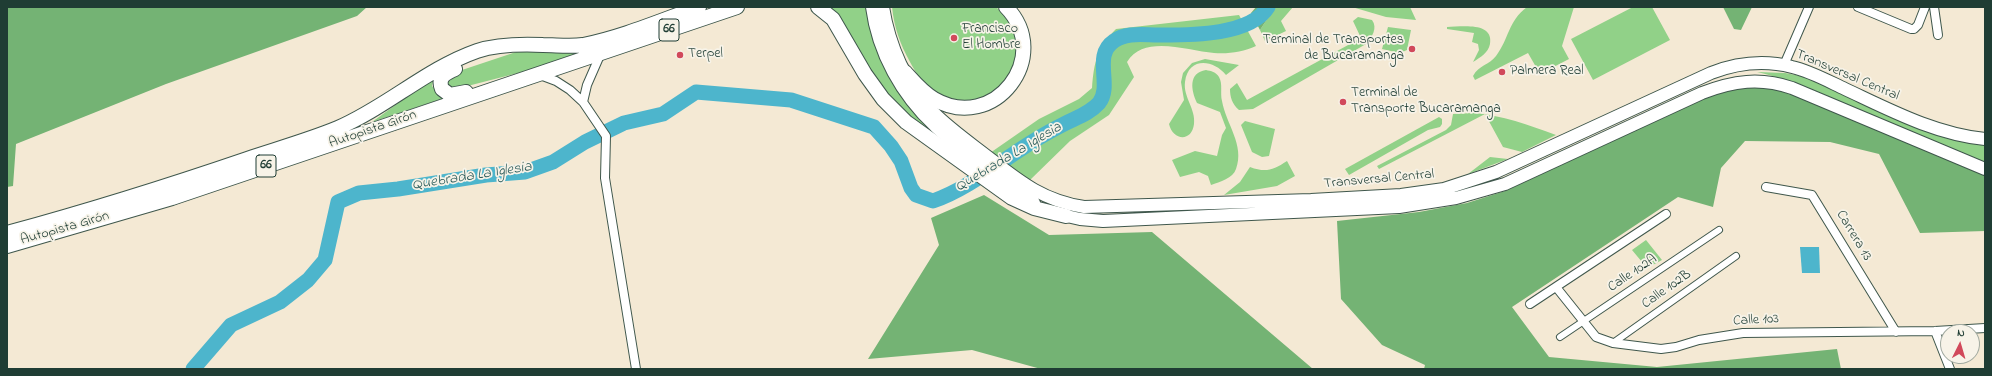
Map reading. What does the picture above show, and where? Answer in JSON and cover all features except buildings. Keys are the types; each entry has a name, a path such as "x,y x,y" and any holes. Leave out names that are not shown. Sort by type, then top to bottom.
{"highway":[{"name":"Autopista Girón","path":"7,233 157,189 336,129 363,117 408,86 453,61 483,50 515,45 582,45 614,36 699,7"},
{"name":"Autopista Girón","path":"7,246 179,196 540,75 737,7"},
{"path":"818,7 833,19 865,74 883,99 906,122 979,162 1002,180 1023,204 1048,213 1066,216"},
{"path":"905,72 928,95 943,103 969,107 983,105 994,100 1004,93 1012,83 1022,62 1022,32 1012,13 1006,7"},
{"path":"515,45 506,51 472,61 446,74 441,78 440,85 446,94 454,96 509,80 522,80"}],"main road":[{"name":"Transversal Central","path":"872,7 882,45 901,86 917,107 936,127 1002,180 1046,198 1084,207 1311,200 1414,194 1456,186 1496,172 1721,69 1752,64 1784,65 1811,73 1913,120 1955,134 1985,139"},
{"name":"Transversal Central","path":"883,7 890,37 905,72 921,98 979,162"},
{"name":"Transversal Central","path":"1066,216 1102,221 1361,209 1417,205 1456,198 1505,184 1702,93 1727,84 1750,81 1772,82 1792,88 1985,169"}],"street":[{"path":"1784,65 1809,7"},
{"path":"1858,7 1914,29 1918,25 1925,7"},
{"path":"1934,7 1938,35"},
{"path":"583,102 587,85 601,53"},
{"path":"540,75 556,81 566,87 583,102 606,136 606,178 636,369"},
{"name":"Carrera 13","path":"1766,187 1812,195 1896,332"},
{"path":"1530,304 1666,214"},
{"name":"Calle 102A","path":"1560,337 1719,230"},
{"name":"Calle 102B","path":"1613,343 1736,256"},
{"name":"Calle 103","path":"1556,287 1596,337 1613,343 1661,349 1676,347 1699,340 1743,333 1935,332 1985,328"},
{"path":"1935,332 1950,369"}],"green space":[{"path":"7,7 367,7 357,16 166,84 16,144 13,186 7,187"},
{"path":"827,7 867,7 973,162 895,106"},
{"path":"892,7 996,7 1005,15 1015,29 1017,37 1017,48 1014,64 1005,83 988,96 979,99 951,99 934,92 926,86 906,55 900,42"},
{"path":"1256,7 1275,7 1260,30 1251,13"},
{"path":"1275,7 1293,7 1281,21 1286,31 1265,41 1260,30"},
{"path":"1352,7 1410,7 1416,20 1386,17"},
{"path":"1527,7 1574,7 1562,46 1569,59 1540,74 1528,53 1475,80 1473,76 1475,72 1496,56 1512,24"},
{"path":"1633,7 1652,7 1670,40 1593,80 1571,39"},
{"path":"1723,7 1752,7 1741,30 1734,29"},
{"path":"1239,15 1256,46 1230,53 1214,53 1167,46 1155,46 1144,48 1135,53 1127,62 1134,77 1109,115 1070,141 1029,181 990,153 1039,119 1079,99 1092,88 1095,63 1101,49 1116,29"},
{"path":"1358,17 1372,20 1374,23 1374,32 1366,44 1253,109 1239,110 1233,103 1230,89 1237,83 1247,100 1361,38 1353,21"},
{"path":"1467,26 1482,29 1487,32 1490,37 1488,50 1473,62 1479,50 1478,44 1472,42 1474,33 1447,29 1447,27"},
{"path":"1388,27 1411,30 1407,50 1400,53 1382,49"},
{"path":"638,33 557,63 452,90 447,86 445,80 453,73 519,51"},
{"path":"1205,59 1239,65 1226,75 1215,66 1208,64 1202,63 1191,68 1187,74 1185,87 1187,98 1193,113 1193,130 1186,136 1178,136 1171,130 1169,124 1184,100 1181,82 1183,73 1192,63"},
{"path":"1206,70 1212,71 1218,75 1220,80 1221,98 1224,110 1237,143 1238,151 1236,169 1232,175 1211,185 1208,176 1199,172 1180,177 1172,160 1195,151 1217,156 1222,135 1226,128 1220,112 1197,103 1192,88 1192,83 1196,75"},
{"path":"1757,72 1785,73 1806,77 1985,143 1985,162 1907,132 1798,85"},
{"path":"434,77 432,86 438,93 448,97 372,122"},
{"path":"1753,84 1776,88 1799,96 1985,174 1985,231 1920,233 1879,154 1830,142 1745,141 1721,168 1713,207 1678,197 1512,307 1549,357 1657,367 1837,349 1841,369 1424,369 1425,365 1382,345 1341,299 1337,221 1419,212 1467,203 1505,191 1703,97"},
{"path":"1453,114 1485,114 1379,169 1377,166 1446,130 1451,125"},
{"path":"1485,114 1515,121 1556,135 1522,152 1503,147"},
{"path":"1439,117 1442,119 1442,124 1440,127 1428,130 1349,175 1345,169"},
{"path":"1245,121 1275,129 1269,156 1262,157 1252,152 1241,125"},
{"path":"1490,157 1508,159 1468,174"},
{"path":"1287,161 1295,176 1277,186 1224,195 1240,182 1250,167 1261,170 1269,170 1278,167"},
{"path":"984,195 1049,235 1152,232 1313,369 1041,369 972,350 868,359 939,245 931,218"},
{"path":"1646,240 1662,260 1647,268 1632,250"}],"water":[{"path":"1800,247 1819,247 1820,273 1802,273"}],"waterway":[{"name":"Quebrada La Iglesia","path":"193,369 231,325 280,302 308,280 325,260 338,202 359,193 398,189 486,175 525,172 553,162 585,142 624,123 663,114 696,92 791,100 874,127 891,146 901,161 911,188 916,195 933,201 947,196 972,182 1036,139 1092,110 1103,96 1104,54 1108,47 1119,38 1130,35 1202,34 1233,29 1248,24 1259,17 1268,7"}],"place":[{"name":"Francisco El Hombre","path":"954,38"},
{"name":"Terminal de Transportes de Bucaramanga","path":"1412,49"},
{"name":"Terpel","path":"680,55"},
{"name":"Palmera Real","path":"1502,72"},
{"name":"Terminal de Transporte Bucaramanga","path":"1343,102"}]}
